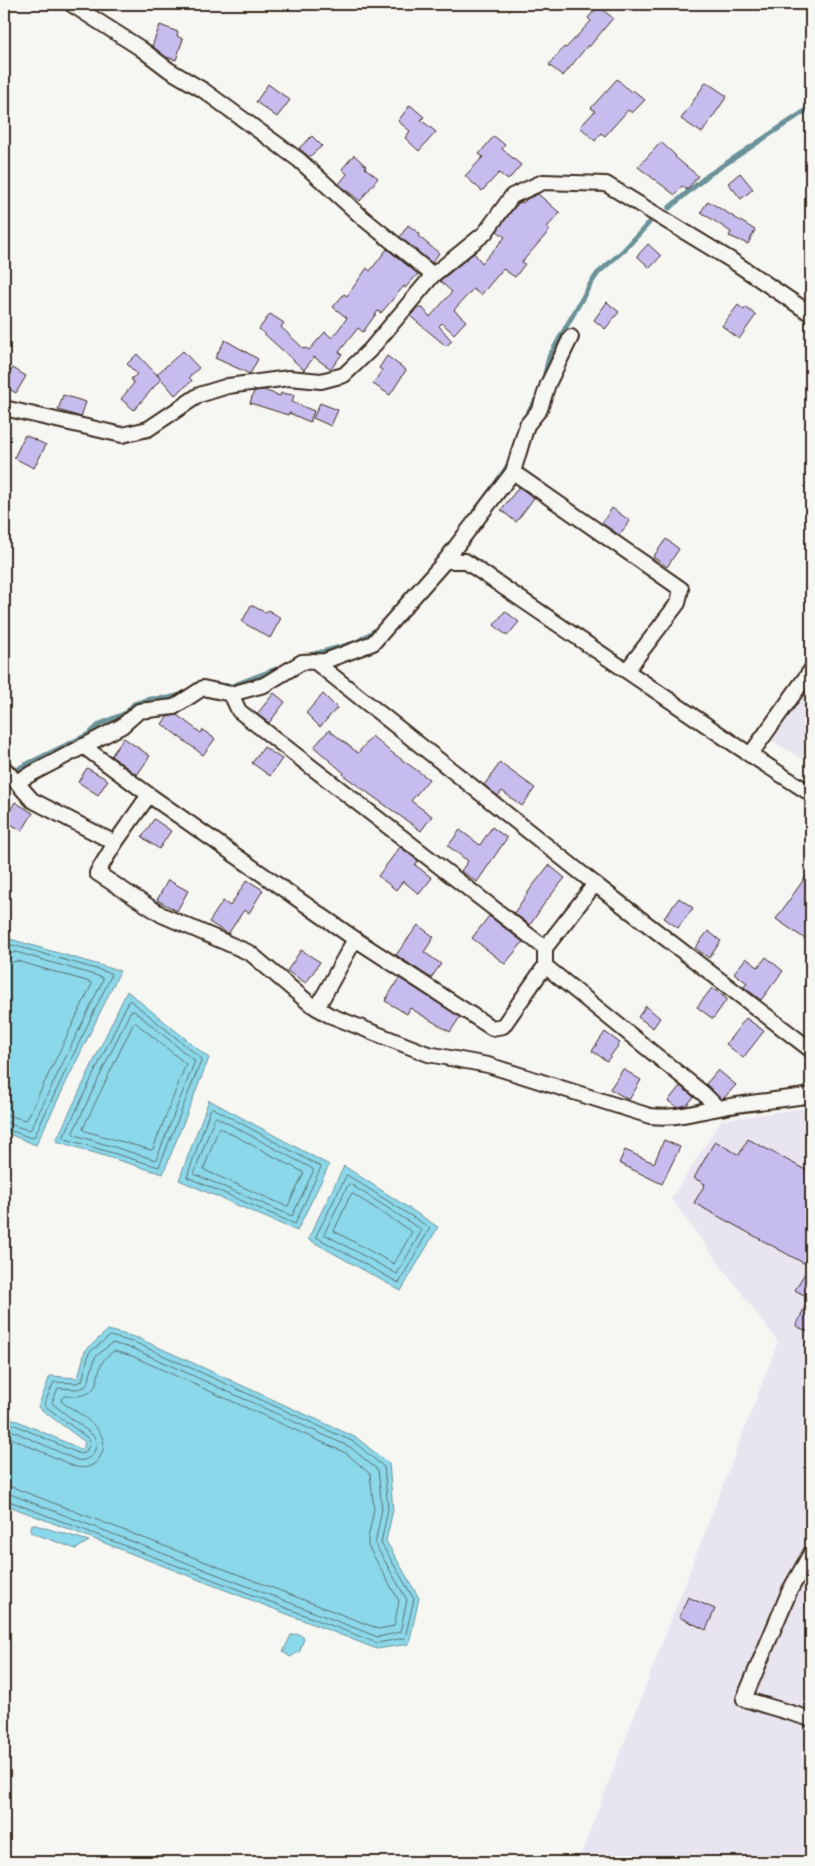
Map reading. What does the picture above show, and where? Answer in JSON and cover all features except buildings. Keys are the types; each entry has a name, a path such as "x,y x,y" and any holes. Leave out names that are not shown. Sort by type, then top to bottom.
{"street":[{"path":"71,4 140,48 169,70 195,85 299,160 363,218 433,275"},
{"path":"4,408 122,435 148,429 200,395 228,386 289,378 321,381 344,375 370,350 433,275 486,233 512,196 543,182 606,184 730,260 811,314"},
{"path":"16,782 122,726 139,711 174,707 203,688 231,694 264,685 302,662 325,661 373,643 445,561 513,472 527,425 540,409 548,384 571,337"},
{"path":"513,472 681,588 678,603 627,670"},
{"path":"445,561 465,561 750,755 811,794"},
{"path":"314,661 595,884 811,1050"},
{"path":"750,755 811,670"},
{"path":"231,694 239,710 546,948"},
{"path":"84,746 148,795 355,939 492,1028 503,1026 545,966 546,948 595,884"},
{"path":"4,768 32,800 116,843"},
{"path":"148,795 97,873 162,915 250,953 328,1015 428,1054 488,1065 650,1116 665,1118 690,1115 718,1108 811,1095"},
{"path":"317,1008 355,939"},
{"path":"545,966 704,1094 718,1108"},
{"path":"811,1553 790,1590 744,1699 811,1719"}],"shaded area":[{"path":"811,670 811,764 763,736"},
{"path":"811,1107 811,1862 578,1862 778,1342 671,1199 721,1120"}],"water":[{"path":"10,939 120,971 36,1145 4,1132 4,948"},
{"path":"127,991 209,1058 163,1174 56,1141"},
{"path":"209,1100 329,1165 297,1231 179,1180"},
{"path":"344,1166 438,1227 401,1291 308,1239"},
{"path":"108,1330 138,1338 357,1438 389,1464 393,1510 386,1541 419,1598 409,1644 377,1649 4,1504 4,1415 83,1450 85,1442 38,1407 50,1376 78,1378 85,1351"},
{"path":"32,1524 89,1541 76,1549 30,1532"},
{"path":"299,1634 304,1638 300,1651 290,1657 283,1652 291,1635"}],"waterway":[{"path":"669,208 707,176 811,107"},
{"path":"543,382 549,357 591,283 598,273 624,250 649,223"},
{"path":"520,425 539,395"},
{"path":"474,512 511,460"},
{"path":"303,657 355,643 379,628"},
{"path":"219,685 232,686 284,666"},
{"path":"4,782 21,767 89,734 100,724 126,713 134,704 150,699 169,698 184,694"}]}
